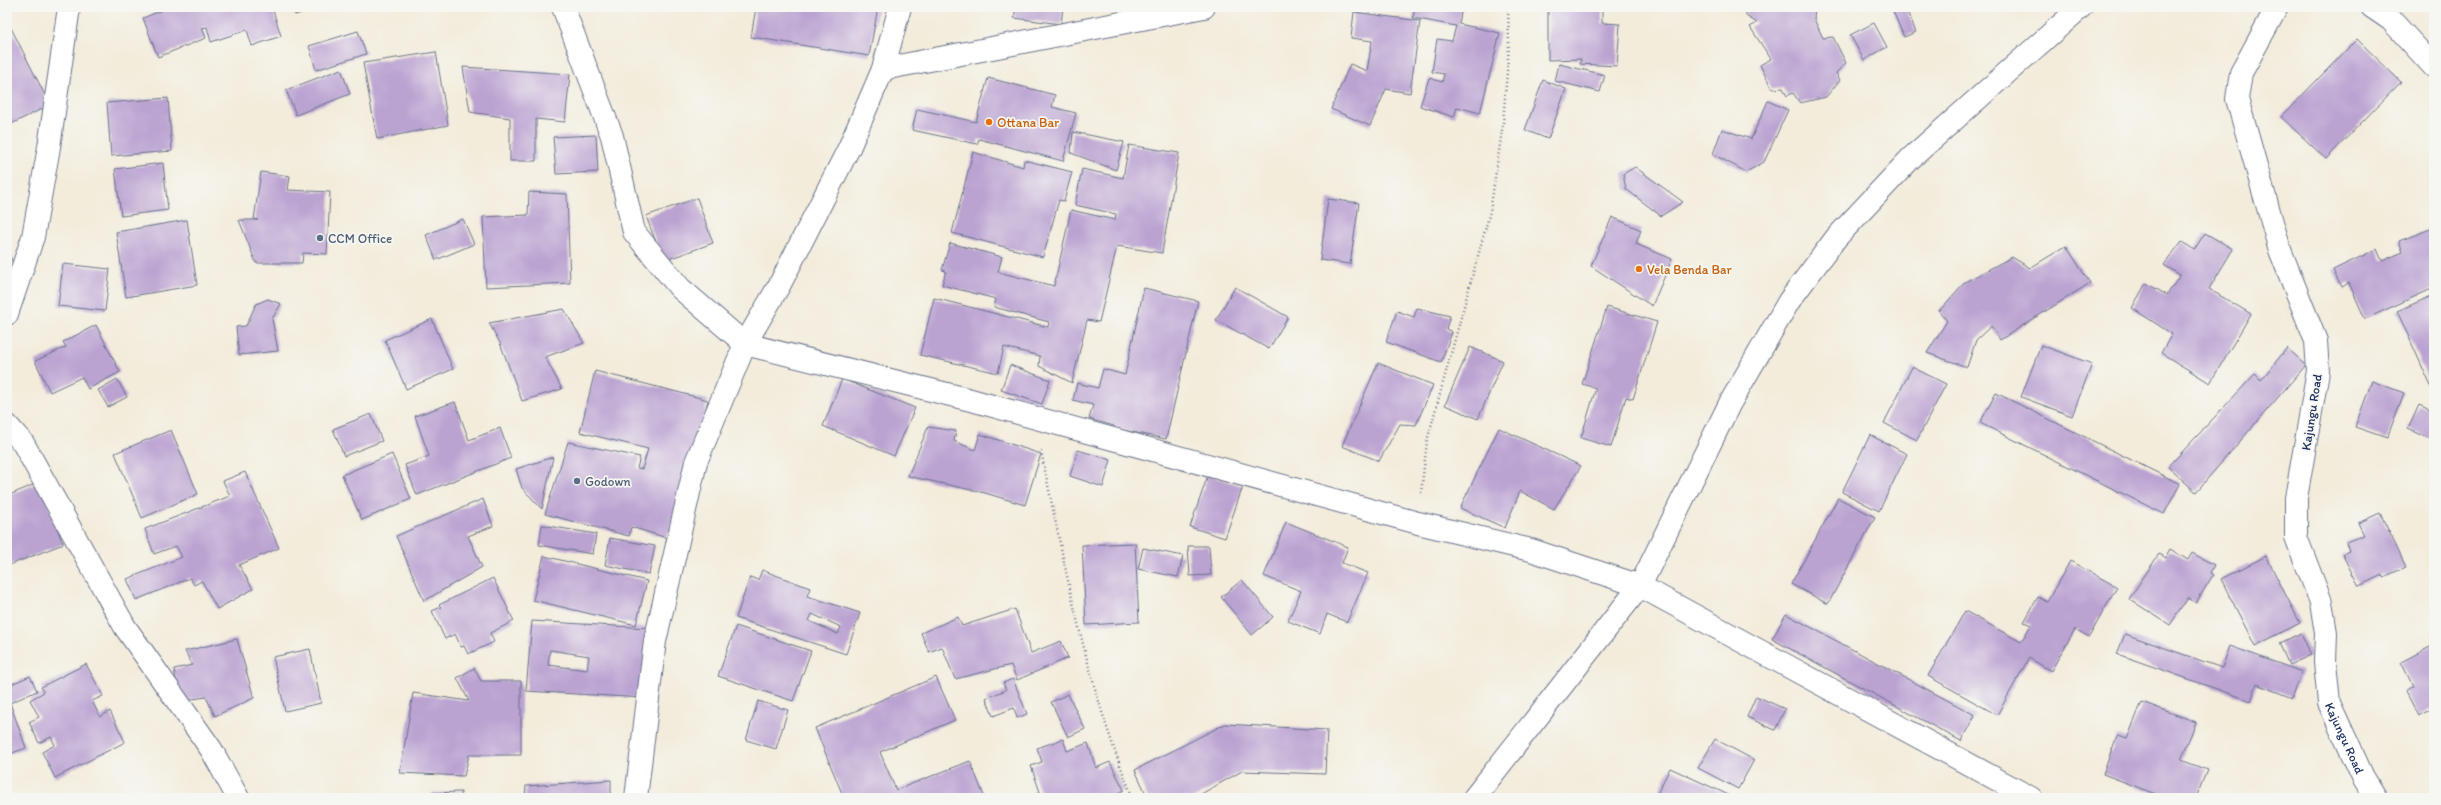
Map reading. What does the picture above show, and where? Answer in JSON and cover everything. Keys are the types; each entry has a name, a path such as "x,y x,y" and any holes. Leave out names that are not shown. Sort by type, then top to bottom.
{"street":[{"path":"7,314 32,237 49,147 69,7"},
{"path":"563,7 612,136 634,232 680,288 745,344 1034,418 1418,523 1531,550 1640,586 2031,798"},
{"path":"636,798 655,641 675,547 696,462 745,344 780,284 821,204 883,69 900,7"},
{"path":"883,69 1204,7"},
{"path":"1474,798 1640,586 1730,403 1789,301 1836,238 1911,158 2081,7"},
{"name":"Kajungu Road","path":"2277,7 2241,73 2237,99 2280,250 2316,341 2318,371 2296,498 2296,537 2321,602 2326,633 2325,662 2329,703 2363,777 2376,798"},
{"path":"2372,7 2391,20 2434,67"},
{"path":"7,425 23,443 125,627 211,749 238,798"}],"path":[{"path":"1418,523 1427,441 1490,212 1503,124 1510,45 1508,7"},
{"path":"1034,418 1066,571 1091,674 1133,798"}],"building":[{"path":"170,7 272,7 281,36 252,46 247,30 211,42 207,27 202,28 206,38 158,57 143,18"},
{"path":"293,7 322,7 295,15"},
{"path":"756,7 878,7 869,56 751,37"},
{"path":"1016,7 1063,7 1061,24 1014,18"},
{"path":"1415,7 1462,7 1459,24 1500,33 1480,113 1457,107 1454,117 1420,106 1429,78 1442,82 1444,74 1432,72 1437,39 1452,41 1456,26 1413,18"},
{"path":"1548,7 1602,7 1602,23 1620,24 1617,66 1580,64 1581,59 1548,60"},
{"path":"1746,7 1815,7 1814,19 1823,38 1833,37 1846,63 1836,73 1840,80 1826,97 1800,103 1793,93 1787,96 1783,88 1772,89 1760,65 1771,59 1750,27 1757,23 1746,16"},
{"path":"1897,7 1905,7 1916,32 1904,37 1892,9"},
{"path":"1354,12 1420,21 1410,93 1386,89 1370,126 1331,109 1350,64 1367,71 1372,41 1351,38"},
{"path":"1874,23 1887,47 1864,60 1850,35"},
{"path":"10,26 50,105 7,126 7,28"},
{"path":"358,31 366,54 316,70 309,46"},
{"path":"2357,39 2401,82 2326,159 2281,117"},
{"path":"436,52 448,125 377,139 363,63"},
{"path":"1559,64 1605,75 1600,92 1555,81"},
{"path":"463,67 570,74 565,122 536,119 536,161 510,161 510,118 470,112"},
{"path":"341,69 350,94 296,115 286,90"},
{"path":"988,78 1055,95 1052,107 1076,113 1063,161 979,139 977,144 912,130 917,109 976,122"},
{"path":"1543,80 1566,89 1548,139 1525,130"},
{"path":"168,98 172,151 111,156 107,103"},
{"path":"1768,101 1788,110 1764,162 1746,172 1713,154 1722,129 1751,139"},
{"path":"1073,132 1124,142 1116,170 1071,153"},
{"path":"596,135 598,172 556,174 553,137"},
{"path":"1129,145 1179,153 1162,253 1117,246 1099,322 1087,320 1072,383 1039,366 1040,356 1004,347 998,373 920,355 934,298 1048,327 1049,322 994,307 996,299 942,285 946,271 942,270 950,243 1002,257 998,272 1054,286 1071,210 1115,220 1116,214 1075,205 1082,169 1123,178"},
{"path":"973,152 1023,167 1024,160 1072,172 1064,201 1059,200 1043,257 952,233"},
{"path":"163,163 168,210 121,216 115,169"},
{"path":"1635,167 1683,202 1661,216 1626,189 1623,174"},
{"path":"261,172 290,176 288,190 330,192 327,254 303,253 302,263 256,263 239,220 258,220 254,219"},
{"path":"529,192 567,194 570,283 486,287 483,217 528,215"},
{"path":"697,198 713,243 663,261 646,216"},
{"path":"1328,199 1359,203 1350,264 1320,260"},
{"path":"1612,217 1641,230 1636,244 1672,259 1652,306 1591,266"},
{"path":"463,219 474,244 436,260 426,235"},
{"path":"187,220 197,285 126,297 116,232"},
{"path":"2433,228 2434,288 2365,319 2349,283 2341,287 2333,270 2377,249 2382,261 2403,252 2399,241"},
{"path":"2205,233 2233,249 2209,289 2251,314 2210,383 2161,353 2172,334 2132,308 2146,283 2167,295 2180,275 2164,265 2182,241 2194,250"},
{"path":"2066,246 2090,283 2000,340 1991,326 1976,340 1967,367 1927,353 1947,321 1939,311 1965,282 2012,257 2030,268"},
{"path":"9,253 15,269 7,272 7,254"},
{"path":"63,264 110,269 105,311 58,306"},
{"path":"1235,287 1288,317 1269,349 1216,320"},
{"path":"1144,288 1198,301 1166,439 1114,428 1114,426 1089,419 1093,405 1073,400 1077,383 1098,388 1103,369 1125,375"},
{"path":"2434,295 2434,393 2397,311"},
{"path":"268,299 281,304 272,319 278,351 239,355 236,327 246,326 256,304"},
{"path":"1607,307 1657,322 1633,399 1626,397 1611,447 1581,438 1596,388 1582,384"},
{"path":"1417,308 1450,316 1446,329 1452,332 1441,362 1386,342 1397,311 1414,317"},
{"path":"564,309 584,343 545,357 562,389 522,401 500,343 489,323"},
{"path":"432,319 453,369 406,389 385,340"},
{"path":"96,325 120,372 88,389 82,377 50,392 35,361 66,347 63,342"},
{"path":"2041,345 2092,364 2072,416 2021,397"},
{"path":"1470,347 1503,361 1478,419 1445,405"},
{"path":"2287,348 2306,365 2196,492 2168,467 2255,374 2261,380"},
{"path":"1378,363 1433,385 1416,425 1400,424 1379,461 1342,446"},
{"path":"1010,365 1050,380 1042,404 1001,390"},
{"path":"1912,367 1946,384 1917,440 1884,423"},
{"path":"595,371 708,400 693,460 667,538 631,527 629,536 545,514 568,442 640,457 637,468 642,469 648,449 580,432"},
{"path":"117,379 127,397 108,407 98,390"},
{"path":"842,379 915,408 894,456 823,426"},
{"path":"2372,381 2404,393 2387,438 2355,427"},
{"path":"1996,393 2180,484 2164,514 1980,423"},
{"path":"455,402 469,440 500,428 511,458 417,495 405,465 429,456 415,416"},
{"path":"2419,405 2434,412 2434,440 2408,429"},
{"path":"371,414 382,441 344,456 333,429"},
{"path":"928,427 956,431 954,441 975,450 980,434 1041,454 1025,505 985,493 908,476"},
{"path":"1499,428 1581,466 1554,509 1520,491 1505,528 1460,508"},
{"path":"171,430 198,494 142,518 115,453"},
{"path":"1870,435 1907,454 1879,511 1842,492"},
{"path":"1078,450 1111,460 1103,487 1070,476"},
{"path":"392,454 411,499 362,520 342,475"},
{"path":"553,457 542,509 522,488 516,469"},
{"path":"245,472 279,548 239,565 253,589 217,609 202,581 194,585 190,578 136,600 127,579 182,557 176,546 154,554 145,529 230,496 223,481"},
{"path":"1208,475 1243,486 1225,538 1190,527"},
{"path":"40,482 63,544 7,566 7,496"},
{"path":"1838,498 1875,517 1828,604 1791,584"},
{"path":"483,499 493,526 468,536 482,567 424,601 396,536"},
{"path":"2380,513 2406,567 2384,577 2382,575 2359,586 2342,554 2349,551 2346,542 2364,535 2358,523"},
{"path":"1286,522 1348,547 1342,563 1368,573 1347,622 1327,614 1320,634 1288,621 1301,591 1264,576"},
{"path":"542,525 596,534 593,554 539,545"},
{"path":"610,538 655,546 649,574 605,565"},
{"path":"1135,543 1139,622 1086,625 1082,545"},
{"path":"1188,546 1209,546 1211,575 1190,576"},
{"path":"1143,548 1183,556 1178,577 1138,569"},
{"path":"2170,549 2188,560 2192,553 2214,565 2210,573 2213,575 2196,603 2188,598 2170,625 2129,599 2159,554 2165,558"},
{"path":"544,556 647,581 636,625 533,600"},
{"path":"2266,556 2300,623 2255,646 2221,579"},
{"path":"2070,561 2117,587 2089,637 2075,629 2051,671 2029,658 1997,715 1928,676 1965,611 2021,642 2031,625 2024,622 2038,597 2047,602"},
{"path":"762,570 810,588 807,596 860,613 846,654 736,618 750,577 758,580","holes":["812,614 841,627 838,634 809,621"]},
{"path":"493,578 514,621 490,633 494,642 468,654 464,646 461,647 455,634 445,639 432,611 441,607 439,605"},
{"path":"1242,580 1273,617 1252,635 1221,597"},
{"path":"1015,609 1031,653 1061,641 1068,658 1017,680 1011,665 955,679 942,647 929,652 921,633 958,617 962,626"},
{"path":"1786,614 1975,715 1961,741 1772,639"},
{"path":"532,621 648,628 644,698 526,691","holes":["550,650 589,656 587,670 548,665"]},
{"path":"736,626 811,651 793,701 718,676"},
{"path":"2301,633 2311,655 2289,665 2279,643"},
{"path":"2125,634 2222,668 2230,646 2302,672 2292,698 2257,684 2251,701 2117,654"},
{"path":"237,639 254,698 215,716 206,697 180,701 174,669 192,665 185,651"},
{"path":"2434,645 2434,708 2418,716 2405,691 2413,686 2401,662"},
{"path":"310,649 321,703 285,711 273,657"},
{"path":"86,664 103,696 92,701 100,717 110,711 125,742 55,778 42,752 55,745 51,737 39,743 29,722 39,717 30,700 44,692 41,687"},
{"path":"474,668 481,681 521,681 521,755 469,755 464,776 400,773 413,693 469,701 457,678"},
{"path":"30,676 37,691 10,703 26,748 7,755 7,686"},
{"path":"936,677 955,720 880,752 896,790 970,761 984,796 979,798 844,798 815,728"},
{"path":"1013,679 1027,714 1017,718 1014,708 993,716 986,698 1006,690 1003,683"},
{"path":"1068,694 1085,729 1068,737 1051,702"},
{"path":"1756,696 1785,709 1775,730 1747,717"},
{"path":"758,701 788,710 776,749 746,740"},
{"path":"2142,702 2196,722 2181,760 2207,770 2196,798 2166,798 2103,774 2117,736 2127,739"},
{"path":"1225,724 1327,730 1325,774 1242,771 1194,798 1148,798 1135,770"},
{"path":"1063,739 1067,751 1088,743 1096,768 1110,762 1124,790 1109,798 1035,798 1034,795 1040,792 1031,766 1042,762 1037,748"},
{"path":"1715,739 1754,760 1738,789 1698,768"},
{"path":"1670,768 1735,798 1655,798"},
{"path":"611,780 611,798 525,798 526,786"},
{"path":"461,792 461,798 432,798 432,793"},
{"path":"98,794 100,798 87,798"}],"place":[{"name":"Ottana Bar","path":"989,122"},
{"name":"CCM Office","path":"320,238"},
{"name":"Vela Benda Bar","path":"1639,269"},
{"name":"Godown","path":"577,481"}]}
